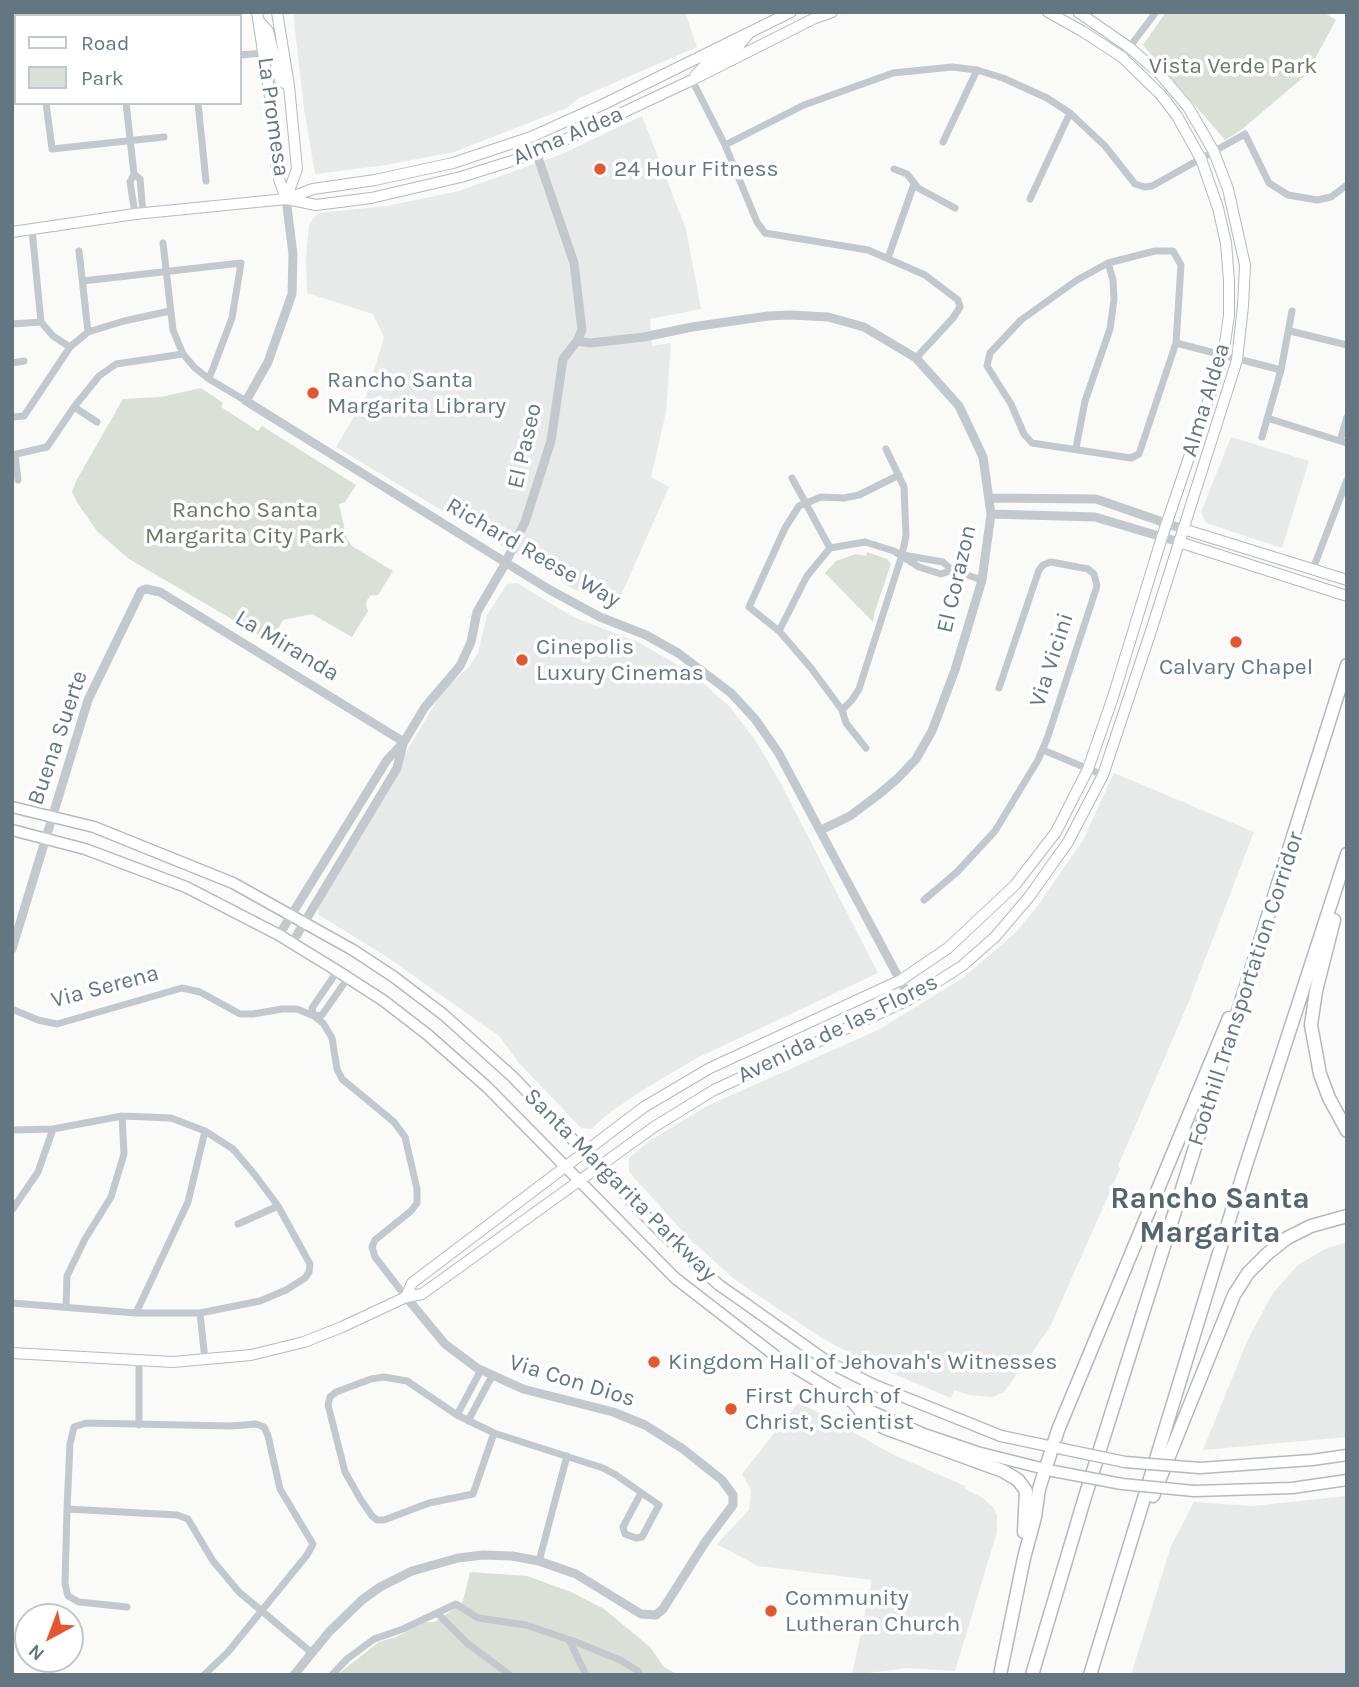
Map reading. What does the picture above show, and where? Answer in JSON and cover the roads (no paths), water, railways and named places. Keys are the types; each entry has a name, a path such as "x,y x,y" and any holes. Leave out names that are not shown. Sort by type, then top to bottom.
{"highway":[{"name":"Foothill Transportation Corridor","path":"1032,1675 1088,1487 1347,665"},
{"path":"1090,1675 1114,1589 1245,1168 1347,854"},
{"path":"1337,884 1337,906 1315,991 1311,1025 1320,1074 1329,1098 1347,1131"},
{"path":"1000,1675 1024,1558 1055,1448 1220,1041 1261,927 1269,917"},
{"path":"1108,1616 1116,1610 1157,1483 1234,1295 1248,1273 1287,1238 1311,1226 1347,1216"},
{"path":"855,1404 867,1419 885,1428 1003,1471 1018,1480 1026,1491 1026,1525 1022,1543 1024,1558"}],"main road":[{"name":"La Promesa","path":"278,12 297,169 286,199"},
{"name":"Alma Aldea","path":"12,232 139,214 286,199 313,189 375,180 453,163 531,137 791,12"},
{"name":"Alma Aldea","path":"286,199 316,205 370,198 461,177 537,153 832,12"},
{"name":"Alma Aldea","path":"1048,12 1122,57 1161,95 1201,159 1218,208 1226,243 1229,315 1223,357 1167,523"},
{"name":"Alma Aldea","path":"1078,12 1130,48 1160,74 1188,107 1214,152 1228,189 1245,265 1237,360 1183,528"},
{"name":"La Promesa","path":"258,17 277,173 286,199"},
{"path":"258,17 268,31 280,80 289,86"},
{"path":"692,80 706,64 744,42 751,31"},
{"name":"Avenida de las Flores","path":"406,1297 412,1283 644,1107 710,1068 901,980 948,948 1014,885 1056,832 1088,768 1167,523"},
{"path":"1183,528 1345,580"},
{"name":"Avenida de las Flores","path":"12,1353 139,1361 205,1360 251,1355 304,1342 342,1327 406,1297 422,1294 654,1127 714,1090 911,999 962,966 995,937 1030,897 1068,842 1103,775 1183,528"},
{"path":"1179,542 1343,595"},
{"path":"1318,586 1324,572"},
{"name":"Santa Margarita Parkway","path":"12,807 94,827 233,883 303,921 394,977 444,1015 513,1077 662,1233 719,1285 828,1362 874,1385 989,1432 1125,1462 1199,1468 1347,1455"},
{"name":"Santa Margarita Parkway","path":"12,830 85,849 186,887 279,935 384,1001 428,1035 487,1087 675,1278 777,1357 855,1404 924,1434 977,1452 1122,1484 1194,1491 1292,1488 1347,1480"}],"street":[{"path":"1122,57 1156,12"},
{"path":"242,55 264,53"},
{"path":"725,145 804,105 893,73 952,66 977,70 1024,88 1070,113 1105,146 1135,184 1152,186 1245,134 1269,183 1288,195 1317,200 1331,197 1347,185"},
{"path":"943,142 977,70"},
{"path":"692,80 725,145 757,222 765,233 868,250 933,280 958,300 960,307 953,318 916,358"},
{"path":"46,105 52,149 164,137"},
{"path":"126,105 134,174 130,182 139,214"},
{"path":"198,105 206,181"},
{"path":"1030,200 1070,113"},
{"name":"El Paseo","path":"279,935 387,760 404,742 425,708 467,655 477,612 526,522 551,441 563,359 582,330 574,263 531,137"},
{"path":"894,169 907,174 914,184 955,208"},
{"path":"888,258 914,184"},
{"path":"163,243 173,330 183,354 195,369 246,401 279,336 292,294 293,254 286,199"},
{"path":"32,230 41,322 53,336 70,347"},
{"path":"79,251 88,332"},
{"path":"1155,251 1173,251 1181,265 1176,343 1139,454 1131,458 1032,443 1024,435 1011,404 987,366 990,353 1021,320 1056,293 1108,263 1155,251"},
{"path":"83,281 242,263 232,318 209,379"},
{"path":"1076,448 1085,401 1110,329 1114,299 1113,280 1108,263"},
{"path":"1262,437 1281,370 1292,310"},
{"path":"12,417 24,416 70,347 88,332 170,311"},
{"name":"El Corazon","path":"577,341 590,343 644,337 692,327 790,314 828,317 864,327 916,358 959,406 983,457 990,498 991,530 982,580 954,670 932,731 916,759 897,779 859,809 821,830"},
{"path":"12,324 41,322"},
{"path":"1290,331 1347,345"},
{"path":"1176,343 1281,370"},
{"path":"18,480 13,455 47,447 99,376 116,364 183,354"},
{"path":"12,363 24,361"},
{"name":"Richard Reese Way","path":"246,401 505,564 583,608 662,644 701,668 731,692 755,719 778,752 911,999"},
{"path":"74,407 97,422"},
{"path":"1267,418 1343,442 1347,417"},
{"path":"842,710 859,688 906,536 906,502 899,475 886,449"},
{"path":"866,748 846,723 842,710 817,675 779,631 749,607 793,514 806,503 821,497 844,498 859,495 899,475"},
{"path":"792,478 830,548"},
{"path":"1313,569 1347,480"},
{"path":"990,498 1096,499 1183,528"},
{"path":"991,514 1095,517 1179,542"},
{"path":"779,631 807,576 830,548 865,542 902,555 943,562 952,570 982,580"},
{"name":"Via Vicini","path":"924,900 957,872 996,831 1043,750 1097,586 1094,574 1088,569 1051,562 1039,570 999,688"},
{"name":"La Miranda","path":"146,589 160,592 404,742"},
{"name":"Buena Suerte","path":"12,948 88,700 136,598 146,589"},
{"name":"El Paseo","path":"292,943 397,768 404,742"},
{"path":"1043,750 1103,775"},
{"path":"314,1016 322,1015 345,982 342,974 334,976 312,1008 314,1016 323,1023 332,1038 337,1069 342,1079 394,1122 405,1137 417,1189 417,1203 375,1240 372,1247 375,1257 406,1297"},
{"name":"Via Serena","path":"12,1009 38,1020 57,1024 182,988 200,992 240,1014 297,1009 314,1016"},
{"path":"66,1307 68,1276 85,1239 111,1197 124,1154 122,1116"},
{"path":"12,1130 53,1129 122,1116 171,1118 205,1131 233,1149 278,1206 310,1264 306,1278 286,1290 260,1301 200,1312 136,1313 12,1303"},
{"path":"12,1210 38,1172 53,1129"},
{"path":"136,1313 188,1202 205,1131"},
{"path":"238,1224 278,1206"},
{"name":"Via Con Dios","path":"406,1297 445,1344 481,1370 523,1389 612,1412 645,1425 683,1449 722,1480 733,1495 733,1505 706,1541 663,1609 656,1615 641,1614 576,1573 539,1561"},
{"path":"200,1312 205,1360"},
{"path":"139,1361 139,1425"},
{"path":"457,1415 481,1370"},
{"path":"468,1421 492,1376"},
{"path":"494,1433 473,1494 429,1503 384,1520 377,1520 345,1472 328,1405 330,1397 336,1392 371,1379 395,1378 407,1381 468,1421 494,1433 603,1468 641,1493 659,1505 642,1537 636,1538 625,1534 623,1527 641,1493"},
{"path":"127,1607 79,1602 68,1597 65,1584 67,1509 70,1444 74,1427 86,1423 256,1424 264,1427 280,1489 313,1544 228,1652 204,1675"},
{"path":"294,1675 347,1613 380,1587 412,1571 458,1558 483,1555 539,1561 567,1455"},
{"path":"67,1509 177,1515 188,1518 213,1561 240,1592 312,1653"},
{"path":"332,1675 347,1659 374,1639 438,1614 456,1604 478,1618 526,1625 620,1660 640,1675"},
{"path":"438,1614 468,1644 510,1675"},
{"path":"570,1642 586,1675"}],"place":[{"name":"24 Hour Fitness","path":"600,169"},
{"name":"Rancho Santa Margarita Library","path":"313,393"},
{"name":"Calvary Chapel","path":"1236,642"},
{"name":"Cinepolis Luxury Cinemas","path":"522,660"},
{"name":"Kingdom Hall of Jehovah's Witnesses","path":"654,1362"},
{"name":"First Church of Christ, Scientist","path":"731,1409"},
{"name":"Community Lutheran Church","path":"771,1611"}],"district":[{"name":"Rancho Santa Margarita","path":"1210,1216"}],"park label":[{"name":"Vista Verde Park","path":"1233,66"},
{"name":"Rancho Santa Margarita City Park","path":"245,523"}]}
